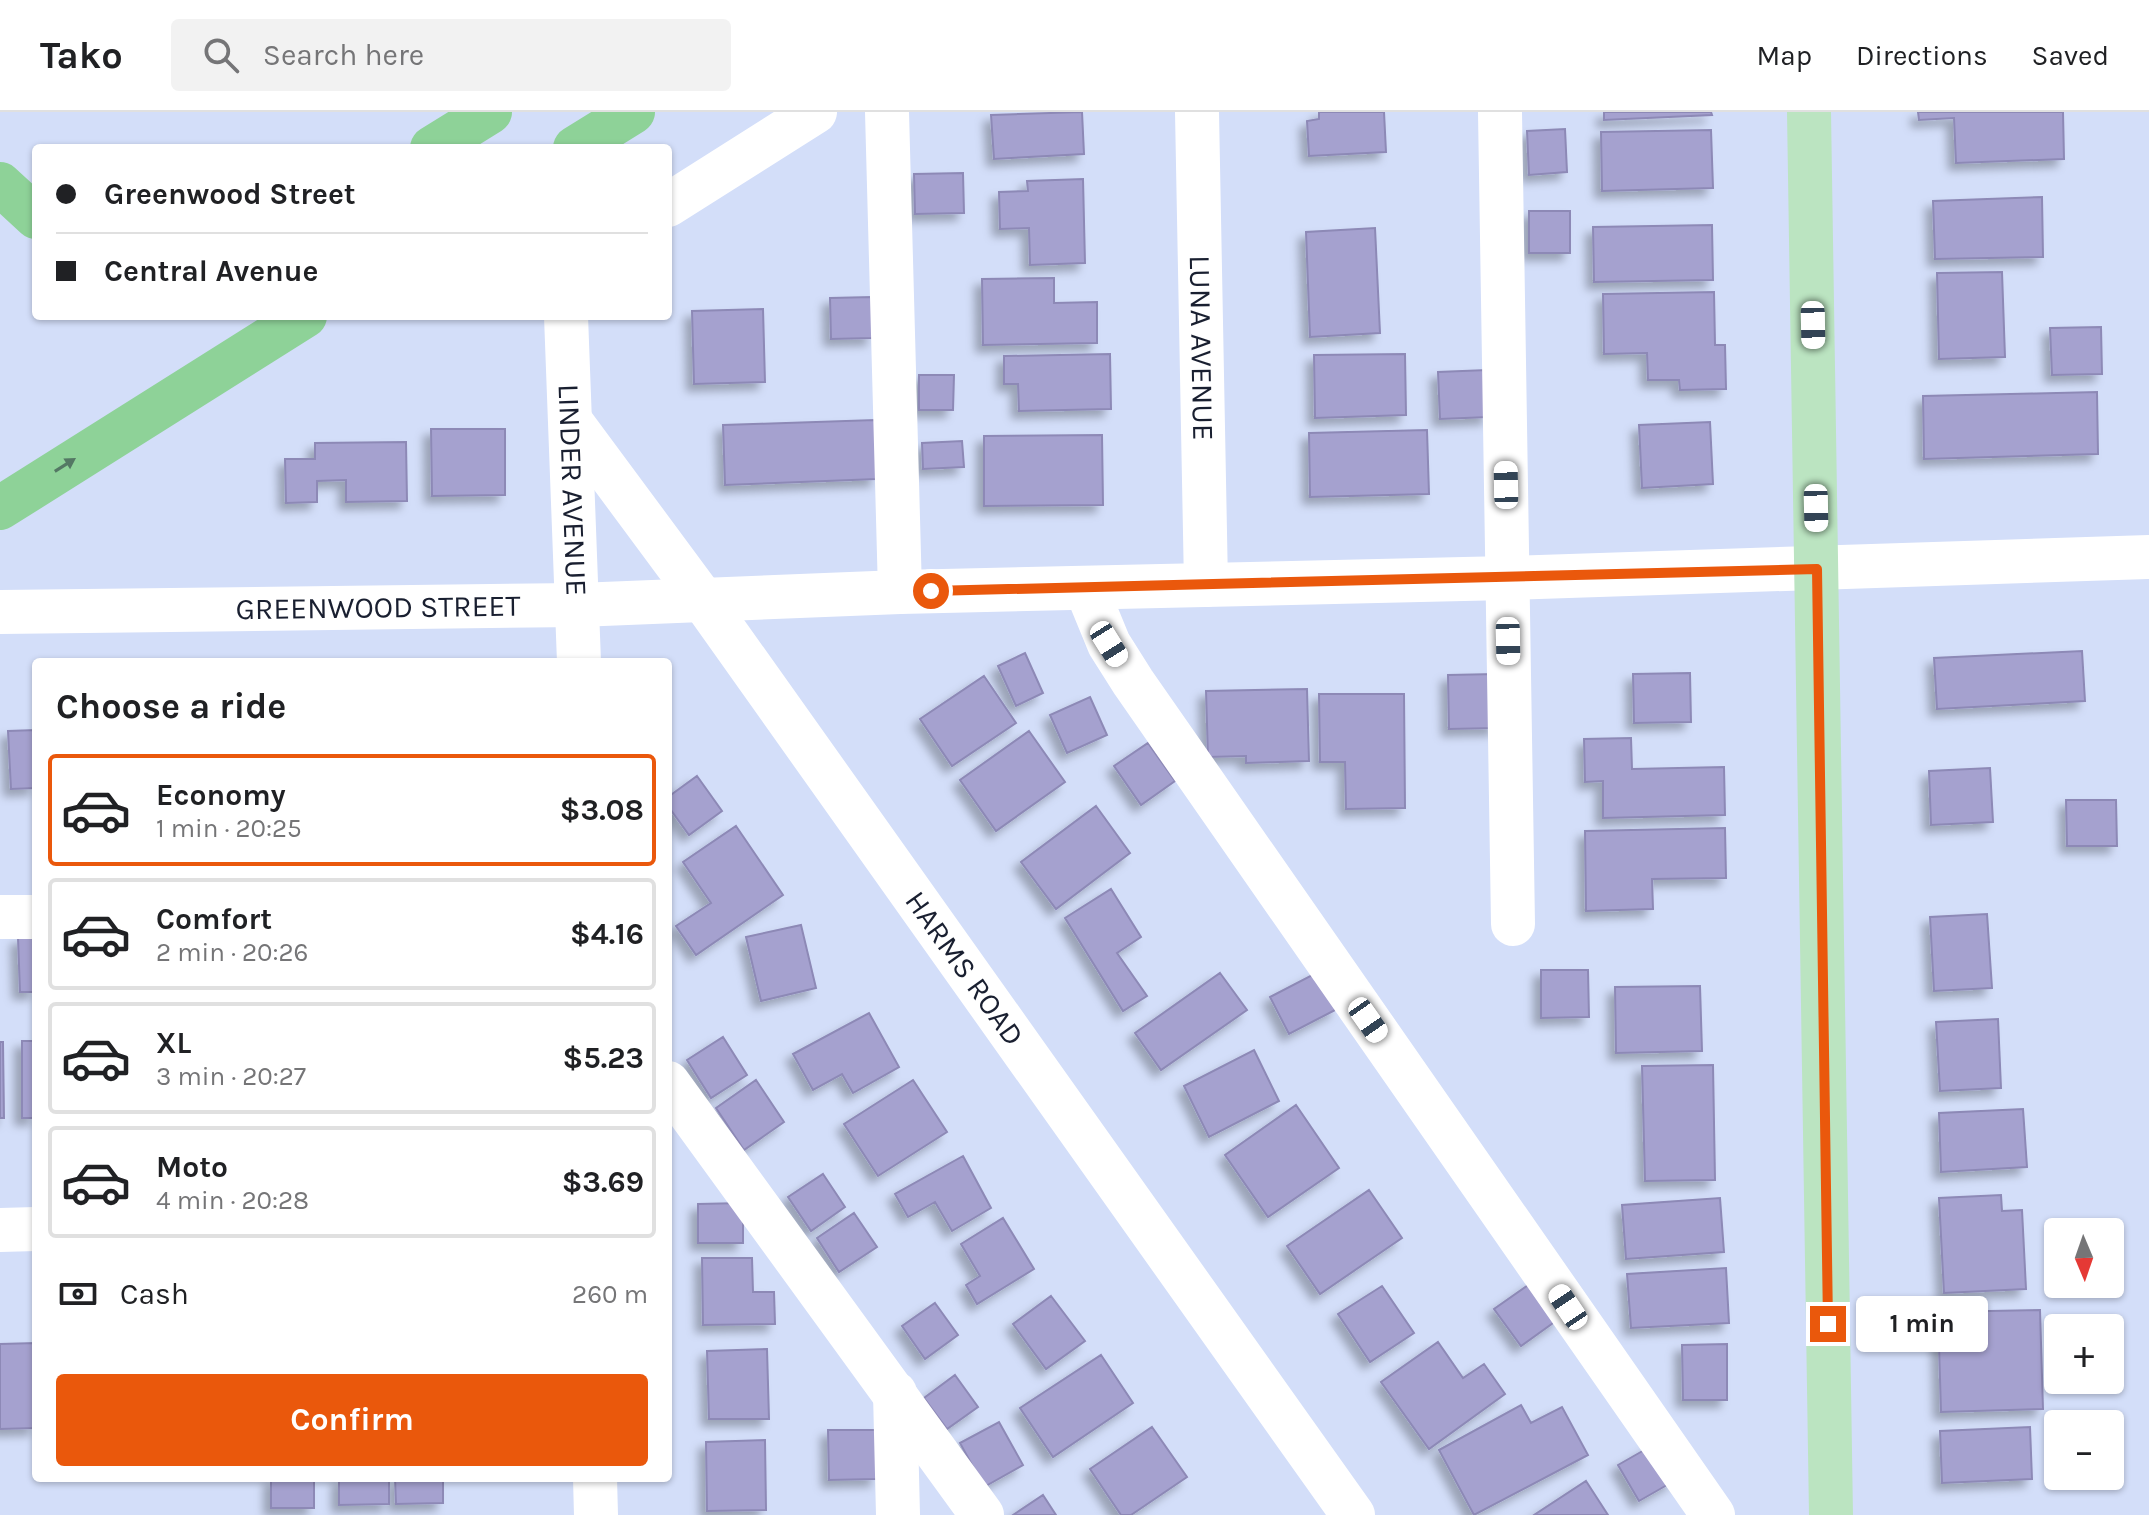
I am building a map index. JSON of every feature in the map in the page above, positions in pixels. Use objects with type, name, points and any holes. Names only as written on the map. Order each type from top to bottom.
[{"type":"highway","points":[[438,144],[490,112]]},
{"type":"highway","points":[[581,144],[633,112]]},
{"type":"highway","points":[[0,184],[32,213]]},
{"type":"highway","points":[[0,508],[299,320]]},
{"type":"main road","points":[[1809,112],[1831,1515]]},
{"type":"street","points":[[672,202],[815,112]]},
{"type":"street","points":[[887,112],[900,592]]},
{"type":"street","name":"LUNA AVENUE","points":[[1197,112],[1206,585]]},
{"type":"street","points":[[1500,112],[1513,924]]},
{"type":"street","name":"LINDER AVENUE","points":[[566,320],[579,658]]},
{"type":"street","name":"HARMS ROAD","points":[[572,423],[703,600],[1353,1515]]},
{"type":"street","name":"GREENWOOD STREET","points":[[0,612],[578,605],[900,592],[1507,578],[2149,557]]},
{"type":"street","points":[[1086,588],[1109,644],[1133,682],[1713,1515]]},
{"type":"street","points":[[0,917],[32,917]]},
{"type":"street","points":[[672,1088],[982,1515]]},
{"type":"street","points":[[0,1230],[32,1229]]},
{"type":"street","points":[[895,1393],[898,1515]]},
{"type":"street","points":[[595,1482],[596,1515]]},
{"type":"building","points":[[1082,112],[1084,154],[994,159],[991,115]]},
{"type":"building","points":[[1319,112],[1384,112],[1386,152],[1309,156],[1307,121],[1319,119]]},
{"type":"building","points":[[1604,112],[1711,112],[1712,115],[1604,120]]},
{"type":"building","points":[[1918,112],[2063,112],[2064,159],[1956,163],[1954,118],[1919,120]]},
{"type":"building","points":[[1565,129],[1567,172],[1529,175],[1527,131]]},
{"type":"building","points":[[1711,130],[1713,188],[1602,191],[1601,132]]},
{"type":"building","points":[[963,173],[964,213],[915,214],[914,174]]},
{"type":"building","points":[[1083,179],[1085,263],[1030,265],[1029,228],[1000,229],[999,192],[1028,191],[1027,181]]},
{"type":"building","points":[[2042,197],[2043,257],[1935,259],[1933,201]]},
{"type":"building","points":[[1529,211],[1570,211],[1570,253],[1529,253]]},
{"type":"building","points":[[1712,225],[1713,280],[1594,282],[1593,227]]},
{"type":"building","points":[[1375,228],[1380,333],[1310,337],[1306,232]]},
{"type":"building","points":[[2002,272],[2005,357],[1939,359],[1937,273]]},
{"type":"building","points":[[1054,278],[1054,303],[1097,302],[1097,343],[983,345],[982,279]]},
{"type":"building","points":[[1714,292],[1715,345],[1725,345],[1726,389],[1680,390],[1679,380],[1648,380],[1647,353],[1604,354],[1603,294]]},
{"type":"building","points":[[872,297],[873,338],[831,339],[830,298]]},
{"type":"building","points":[[763,309],[765,382],[694,384],[692,311]]},
{"type":"building","points":[[2101,327],[2102,374],[2052,375],[2050,328]]},
{"type":"building","points":[[1110,354],[1111,409],[1019,411],[1018,384],[1004,384],[1004,356]]},
{"type":"building","points":[[1405,354],[1406,415],[1315,418],[1314,355]]},
{"type":"building","points":[[1487,370],[1489,417],[1440,419],[1438,372]]},
{"type":"building","points":[[919,375],[954,375],[953,410],[919,410]]},
{"type":"building","points":[[2097,392],[2098,454],[1924,459],[1923,396]]},
{"type":"building","points":[[875,420],[877,479],[725,485],[723,425]]},
{"type":"building","points":[[1710,422],[1713,484],[1642,488],[1639,425]]},
{"type":"building","points":[[431,429],[505,429],[505,495],[432,496]]},
{"type":"building","points":[[1427,430],[1429,494],[1310,497],[1309,433]]},
{"type":"building","points":[[1102,435],[1103,505],[984,506],[984,436]]},
{"type":"building","points":[[962,441],[964,467],[923,469],[922,443]]},
{"type":"building","points":[[406,442],[407,501],[346,502],[346,480],[317,481],[317,502],[286,503],[285,459],[315,459],[315,443]]},
{"type":"building","points":[[2082,651],[2085,701],[1937,709],[1934,658]]},
{"type":"building","points":[[1025,653],[1043,693],[1016,706],[998,666]]},
{"type":"building","points":[[1690,673],[1691,722],[1634,723],[1633,674]]},
{"type":"building","points":[[1496,674],[1497,728],[1449,729],[1448,675]]},
{"type":"building","points":[[984,676],[1016,723],[952,766],[920,719]]},
{"type":"building","points":[[1307,689],[1309,761],[1246,763],[1246,756],[1208,757],[1206,691]]},
{"type":"building","points":[[1319,694],[1404,694],[1405,808],[1346,809],[1345,762],[1320,762]]},
{"type":"building","points":[[1090,697],[1107,735],[1067,753],[1050,715]]},
{"type":"building","points":[[32,730],[32,788],[11,789],[8,731]]},
{"type":"building","points":[[1029,731],[1065,782],[996,831],[960,780]]},
{"type":"building","points":[[1631,738],[1632,769],[1724,767],[1725,815],[1603,818],[1603,781],[1585,782],[1584,739]]},
{"type":"building","points":[[1148,743],[1175,781],[1141,805],[1114,766]]},
{"type":"building","points":[[1990,768],[1993,822],[1931,825],[1929,771]]},
{"type":"building","points":[[697,776],[722,811],[689,835],[672,812],[672,794]]},
{"type":"building","points":[[2066,800],[2116,800],[2117,846],[2067,846]]},
{"type":"building","points":[[1096,806],[1130,853],[1056,909],[1021,862]]},
{"type":"building","points":[[736,826],[783,895],[696,955],[676,926],[711,903],[683,862]]},
{"type":"building","points":[[1725,828],[1726,878],[1652,879],[1653,909],[1586,911],[1585,831]]},
{"type":"building","points":[[1111,889],[1141,937],[1117,953],[1147,996],[1123,1011],[1065,918]]},
{"type":"building","points":[[1987,914],[1992,988],[1934,991],[1930,917]]},
{"type":"building","points":[[801,925],[816,988],[761,1001],[746,937]]},
{"type":"building","points":[[32,937],[32,992],[20,992],[18,938]]},
{"type":"building","points":[[1541,970],[1588,970],[1589,1017],[1541,1018]]},
{"type":"building","points":[[1318,972],[1337,1009],[1289,1034],[1270,997]]},
{"type":"building","points":[[1220,973],[1247,1010],[1161,1070],[1135,1033]]},
{"type":"building","points":[[1700,986],[1702,1051],[1616,1053],[1615,987]]},
{"type":"building","points":[[869,1013],[899,1067],[853,1093],[842,1074],[813,1090],[793,1054]]},
{"type":"building","points":[[1998,1019],[2001,1088],[1940,1091],[1936,1022]]},
{"type":"building","points":[[723,1037],[747,1075],[711,1098],[687,1060]]},
{"type":"building","points":[[22,1041],[32,1041],[32,1118],[22,1118]]},
{"type":"building","points":[[0,1042],[3,1042],[4,1118],[0,1118]]},
{"type":"building","points":[[1254,1050],[1279,1101],[1209,1137],[1184,1086]]},
{"type":"building","points":[[1713,1065],[1715,1180],[1645,1181],[1642,1066]]},
{"type":"building","points":[[756,1080],[784,1122],[744,1150],[716,1108]]},
{"type":"building","points":[[913,1080],[947,1132],[878,1176],[844,1124]]},
{"type":"building","points":[[1296,1105],[1339,1168],[1268,1217],[1225,1155]]},
{"type":"building","points":[[2023,1109],[2027,1167],[1941,1172],[1939,1113]]},
{"type":"building","points":[[963,1156],[991,1208],[952,1231],[935,1202],[908,1217],[895,1194]]},
{"type":"building","points":[[823,1174],[845,1207],[811,1231],[788,1197]]},
{"type":"building","points":[[1369,1190],[1402,1238],[1320,1294],[1287,1246]]},
{"type":"building","points":[[2001,1195],[2002,1211],[2022,1210],[2026,1289],[1944,1293],[1939,1198]]},
{"type":"building","points":[[1720,1198],[1724,1252],[1626,1259],[1622,1205]]},
{"type":"building","points":[[743,1203],[743,1243],[698,1243],[698,1204]]},
{"type":"building","points":[[854,1213],[877,1247],[839,1272],[817,1238]]},
{"type":"building","points":[[1003,1218],[1034,1269],[977,1304],[966,1285],[980,1276],[961,1244]]},
{"type":"building","points":[[702,1258],[752,1258],[753,1292],[774,1292],[775,1324],[703,1325]]},
{"type":"building","points":[[1726,1268],[1729,1323],[1631,1328],[1627,1274]]},
{"type":"building","points":[[1534,1281],[1560,1318],[1521,1346],[1494,1309]]},
{"type":"building","points":[[1382,1286],[1414,1333],[1370,1362],[1338,1314]]},
{"type":"building","points":[[1051,1296],[1085,1341],[1046,1369],[1013,1324]]},
{"type":"building","points":[[935,1303],[958,1335],[925,1359],[902,1326]]},
{"type":"building","points":[[2040,1310],[2043,1409],[1941,1412],[1938,1312]]},
{"type":"building","points":[[1438,1342],[1463,1378],[1484,1364],[1505,1394],[1429,1449],[1381,1382]]},
{"type":"building","points":[[32,1343],[32,1428],[0,1429],[0,1344]]},
{"type":"building","points":[[1727,1344],[1727,1400],[1683,1400],[1682,1345]]},
{"type":"building","points":[[767,1349],[769,1419],[709,1419],[707,1351]]},
{"type":"building","points":[[1101,1355],[1133,1403],[1053,1457],[1020,1408]]},
{"type":"building","points":[[955,1375],[978,1407],[947,1429],[924,1398]]},
{"type":"building","points":[[1521,1405],[1531,1423],[1562,1407],[1588,1455],[1474,1515],[1439,1450]]},
{"type":"building","points":[[999,1422],[1023,1465],[984,1487],[960,1443]]},
{"type":"building","points":[[1152,1427],[1187,1477],[1131,1515],[1121,1515],[1090,1469]]},
{"type":"building","points":[[2030,1427],[2032,1479],[1942,1483],[1940,1431]]},
{"type":"building","points":[[828,1430],[876,1430],[877,1479],[829,1480]]},
{"type":"building","points":[[765,1440],[766,1510],[707,1511],[706,1442]]},
{"type":"building","points":[[1653,1445],[1674,1481],[1639,1501],[1618,1465]]},
{"type":"building","points":[[1586,1481],[1608,1515],[1534,1515]]},
{"type":"building","points":[[271,1482],[314,1482],[314,1508],[271,1508]]},
{"type":"building","points":[[339,1482],[389,1482],[389,1504],[339,1505]]},
{"type":"building","points":[[395,1482],[443,1482],[443,1503],[396,1504]]},
{"type":"building","points":[[1043,1495],[1056,1515],[1013,1515]]},
{"type":"route","points":[[931,591],[1817,569],[1828,1324]]}]
